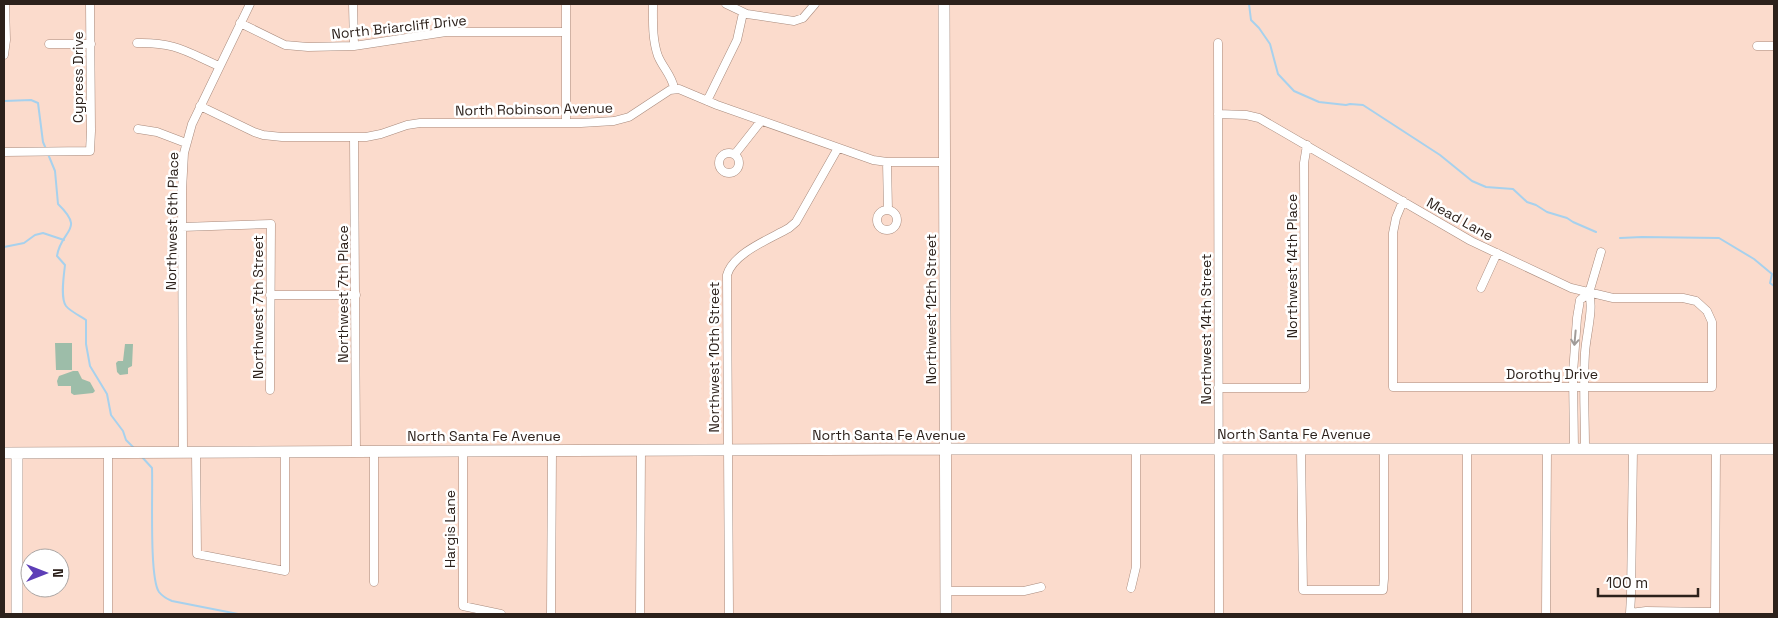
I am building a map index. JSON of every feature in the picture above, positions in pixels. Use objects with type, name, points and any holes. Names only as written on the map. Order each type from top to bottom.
[{"type":"main road","name":"Northwest 12th Street","points":[[944,4],[946,614]]},
{"type":"main road","name":"North Santa Fe Avenue","points":[[4,453],[1774,449]]},
{"type":"main road","points":[[17,614],[18,453]]},
{"type":"street","points":[[4,55],[5,4]]},
{"type":"street","name":"Cypress Drive","points":[[4,152],[90,151],[92,116],[90,4]]},
{"type":"street","name":"Northwest 6th Place","points":[[183,452],[182,172],[186,143],[200,106],[250,4]]},
{"type":"street","points":[[353,4],[354,46]]},
{"type":"street","points":[[566,4],[566,123]]},
{"type":"street","points":[[653,4],[654,42],[659,59],[673,82],[674,88],[873,160],[887,162],[946,162]]},
{"type":"street","points":[[726,4],[743,13],[794,21],[803,18],[815,4]]},
{"type":"street","points":[[707,101],[737,40],[743,13]]},
{"type":"street","name":"North Briarcliff Drive","points":[[240,23],[290,46],[354,46],[446,32],[566,32]]},
{"type":"street","points":[[137,43],[157,43],[180,48],[219,66]]},
{"type":"street","name":"Northwest 14th Street","points":[[1218,43],[1219,614]]},
{"type":"street","points":[[49,44],[91,44]]},
{"type":"street","points":[[1757,46],[1774,46]]},
{"type":"street","name":"North Robinson Avenue","points":[[200,106],[254,132],[270,136],[354,137],[381,134],[407,125],[420,123],[566,123],[620,120],[674,88]]},
{"type":"street","name":"Mead Lane","points":[[1218,114],[1254,116],[1471,241],[1572,288],[1613,298],[1683,298],[1696,301],[1704,306],[1711,317],[1713,328],[1712,387]]},
{"type":"street","points":[[735,154],[761,121]]},
{"type":"street","points":[[138,129],[157,132],[186,143]]},
{"type":"street","name":"Northwest 7th Place","points":[[354,137],[356,452]]},
{"type":"street","name":"Northwest 14th Place","points":[[1218,388],[1305,388],[1304,163],[1307,145]]},
{"type":"street","name":"Northwest 10th Street","points":[[729,614],[726,279],[728,270],[738,257],[789,228],[796,222],[838,148]]},
{"type":"street","points":[[887,162],[888,210]]},
{"type":"street","name":"Dorothy Drive","points":[[1403,201],[1392,233],[1393,387],[1712,387]]},
{"type":"street","name":"Northwest 7th Street","points":[[182,227],[271,224],[270,390]]},
{"type":"street","points":[[1579,449],[1574,386],[1577,318],[1580,300],[1588,293],[1601,252]]},
{"type":"street","points":[[1481,288],[1497,253]]},
{"type":"street","points":[[1579,449],[1585,386],[1586,338],[1592,302],[1588,293]]},
{"type":"street","points":[[270,294],[356,294]]},
{"type":"street","points":[[1131,588],[1136,567],[1136,449]]},
{"type":"street","points":[[1546,614],[1547,449]]},
{"type":"street","points":[[1633,449],[1630,613],[1646,611],[1715,612],[1716,449]]},
{"type":"street","points":[[1302,450],[1303,590],[1383,590],[1384,450]]},
{"type":"street","points":[[1466,450],[1467,614]]},
{"type":"street","name":"Hargis Lane","points":[[463,451],[462,606],[501,614]]},
{"type":"street","points":[[551,614],[552,451]]},
{"type":"street","points":[[640,614],[641,451]]},
{"type":"street","points":[[108,452],[108,614]]},
{"type":"street","points":[[196,452],[197,554],[285,571],[285,452]]},
{"type":"street","points":[[374,452],[374,582]]},
{"type":"street","points":[[946,591],[1024,591],[1041,587]]},
{"type":"green space","points":[[55,343],[72,343],[72,370],[56,370]]},
{"type":"green space","points":[[125,344],[133,344],[132,366],[128,368],[128,374],[120,375],[117,372],[116,363],[123,361]]},
{"type":"green space","points":[[78,371],[82,379],[90,382],[95,391],[93,393],[74,395],[71,393],[71,386],[58,386],[59,376]]},
{"type":"waterway","points":[[1249,4],[1251,20],[1270,44],[1278,74],[1294,91],[1319,102],[1363,105],[1440,155],[1472,181],[1486,187],[1513,189],[1527,202],[1596,232]]},
{"type":"waterway","points":[[4,101],[31,100],[38,103],[43,142],[46,149]]},
{"type":"waterway","points":[[48,154],[55,171],[58,204],[66,213],[71,225],[70,230],[59,247],[57,256],[65,265],[64,302],[70,310],[86,320],[86,344],[90,366],[107,394],[111,415],[123,431],[126,440],[134,448]]},
{"type":"waterway","points":[[4,247],[24,243],[35,235],[43,233],[64,240]]},
{"type":"waterway","points":[[1620,238],[1719,238],[1754,259],[1772,274],[1770,283],[1774,286]]},
{"type":"waterway","points":[[142,457],[152,468],[153,553],[156,584],[159,592],[165,598],[172,601],[238,614]]}]
